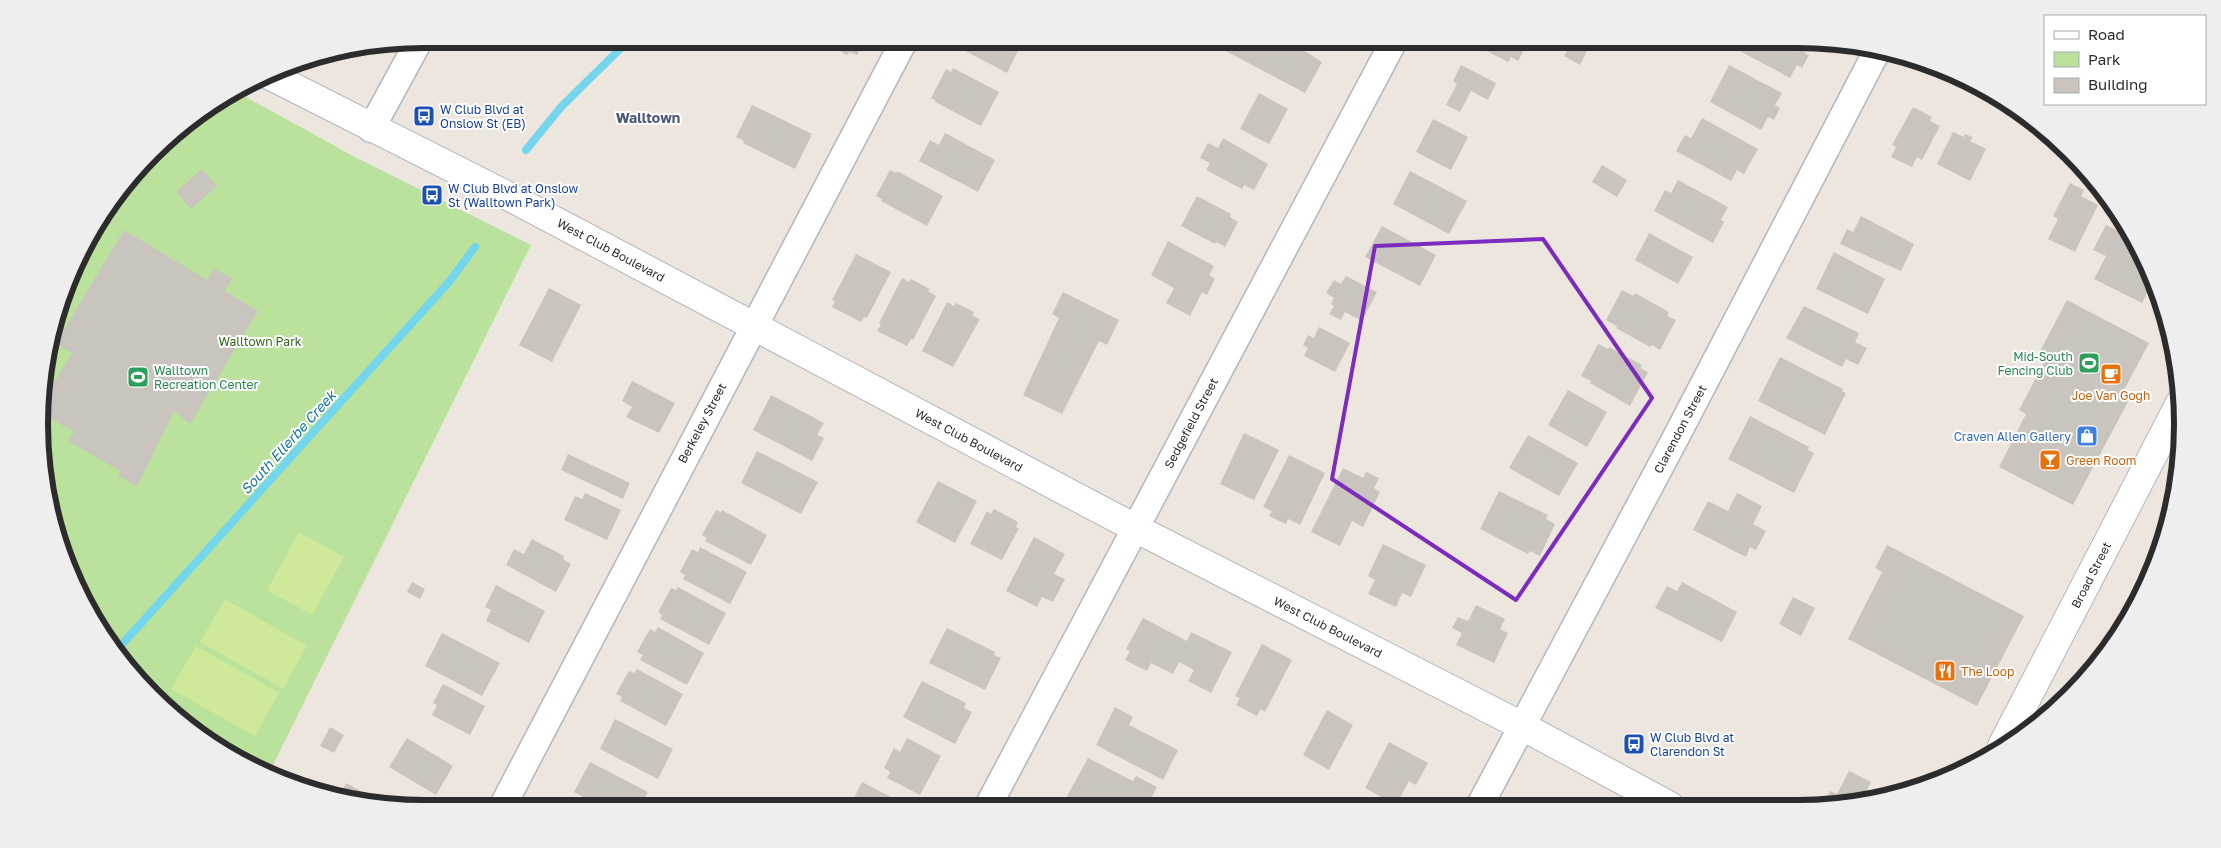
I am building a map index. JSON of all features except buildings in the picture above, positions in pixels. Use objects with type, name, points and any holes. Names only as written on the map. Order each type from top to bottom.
[{"type":"street","points":[[371,129],[415,48]]},
{"type":"street","name":"Berkeley Street","points":[[506,800],[753,325],[900,48]]},
{"type":"street","name":"Sedgefield Street","points":[[992,800],[1390,48]]},
{"type":"street","name":"Clarendon Street","points":[[1484,800],[1874,56]]},
{"type":"street","name":"West Club Boulevard","points":[[275,78],[371,129],[510,198],[1135,528],[1522,726],[1659,800]]},
{"type":"street","name":"Broad Street","points":[[2007,736],[2174,415]]},
{"type":"highlighted area","points":[[1543,239],[1652,398],[1516,600],[1332,479],[1375,246]]},
{"type":"green space","name":"Walltown Park","points":[[242,95],[355,157],[531,245],[271,768],[257,762],[195,723],[141,672],[125,653],[98,612],[86,591],[67,545],[60,521],[51,473],[48,449],[48,399],[60,327],[67,303],[86,257],[125,195],[158,158],[195,125]]},
{"type":"green space","points":[[299,532],[344,557],[312,615],[267,590]]},
{"type":"green space","points":[[225,599],[307,646],[283,689],[200,642]]},
{"type":"green space","points":[[196,646],[279,693],[255,736],[171,689]]},
{"type":"waterway","name":"South Ellerbe Creek","points":[[526,150],[561,107],[621,48]]},
{"type":"waterway","name":"South Ellerbe Creek","points":[[120,646],[449,282],[475,247]]},
{"type":"place","name":"W Club Blvd at Onslow St (EB)","points":[[424,116]]},
{"type":"place","name":"W Club Blvd at Onslow St (Walltown Park)","points":[[432,195]]},
{"type":"place","name":"Mid-South Fencing Club","points":[[2089,363]]},
{"type":"place","name":"Joe Van Gogh","points":[[2111,374]]},
{"type":"place","name":"Walltown Recreation Center","points":[[138,377]]},
{"type":"place","name":"Craven Allen Gallery","points":[[2087,436]]},
{"type":"place","name":"Green Room","points":[[2050,460]]},
{"type":"place","name":"The Loop","points":[[1945,671]]},
{"type":"place","name":"W Club Blvd at Clarendon St","points":[[1634,744]]},
{"type":"district","name":"Walltown","points":[[648,117]]}]
